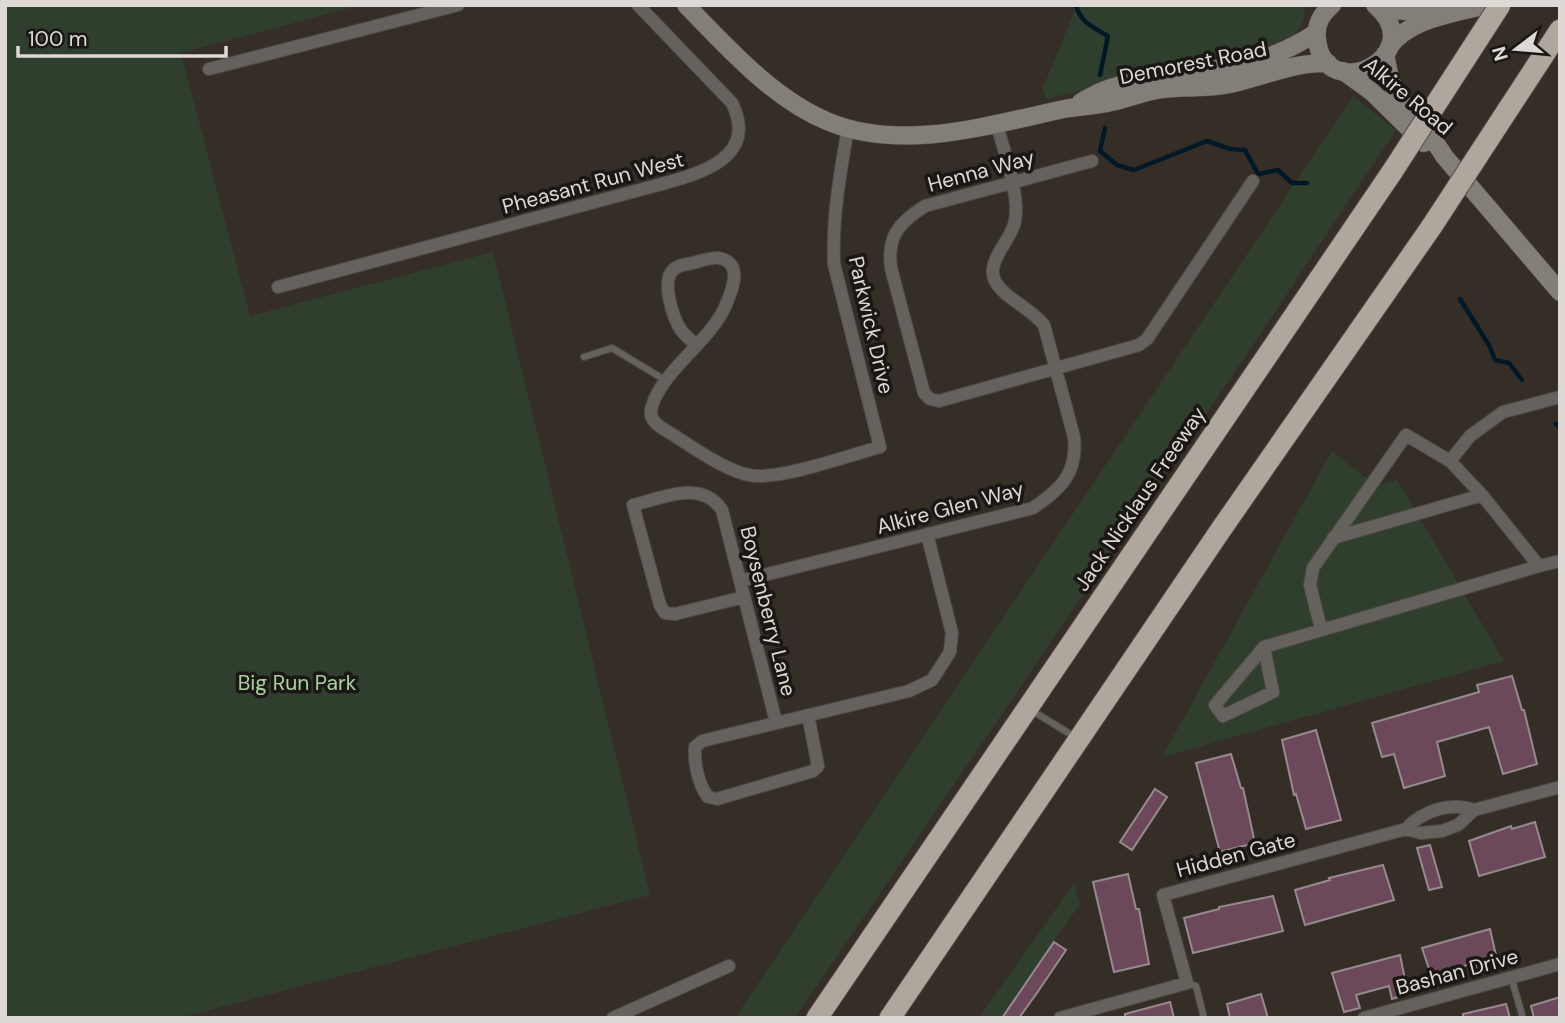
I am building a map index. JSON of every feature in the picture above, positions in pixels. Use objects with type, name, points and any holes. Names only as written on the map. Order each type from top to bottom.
[{"type":"highway","name":"Jack Nicklaus Freeway","points":[[817,1018],[1392,172],[1500,5]]},
{"type":"highway","points":[[890,1018],[1222,528],[1432,226],[1557,34]]},
{"type":"street","points":[[209,69],[458,5]]},
{"type":"street","name":"Pheasant Run West","points":[[278,287],[646,189],[700,173],[719,164],[733,147],[736,137],[738,118],[732,103],[638,5]]},
{"type":"street","name":"Demorest Road","points":[[686,5],[741,60],[781,93],[828,122],[873,133],[922,134],[998,125],[1157,90],[1225,85],[1301,64],[1366,71],[1376,65],[1387,51]]},
{"type":"street","points":[[1332,5],[1318,19],[1319,48],[1335,67]]},
{"type":"street","points":[[1377,7],[1405,11],[1436,5]]},
{"type":"street","points":[[1387,51],[1401,34],[1415,26],[1486,5]]},
{"type":"street","name":"Alkire Road","points":[[1377,7],[1389,25],[1391,36],[1387,51],[1392,84],[1396,92],[1434,138],[1444,156],[1560,292]]},
{"type":"street","name":"Demorest Road","points":[[1066,109],[1108,88],[1222,70],[1266,59],[1284,52],[1318,19]]},
{"type":"street","name":"Alkire Road","points":[[1335,67],[1372,93],[1428,146],[1444,156]]},
{"type":"street","name":"Alkire Glen Way","points":[[740,580],[1033,508],[1064,483],[1072,469],[1076,453],[1074,438],[1044,324],[1037,315],[1006,293],[995,281],[994,264],[1015,222],[1016,208],[998,125]]},
{"type":"street","name":"Parkwick Drive","points":[[667,381],[651,410],[651,416],[659,427],[718,463],[754,476],[792,470],[880,447],[834,264],[835,201],[848,128]]},
{"type":"street","name":"Henna Way","points":[[1057,369],[939,401],[930,399],[924,393],[891,268],[889,250],[903,223],[925,206],[1092,161]]},
{"type":"street","points":[[1057,369],[1139,345],[1147,339],[1253,181]]},
{"type":"street","points":[[667,381],[723,312],[735,283],[735,272],[729,263],[719,258],[681,266],[673,271],[668,279],[671,301],[681,331],[696,345]]},
{"type":"street","points":[[1450,461],[1469,436],[1503,412],[1560,397]]},
{"type":"street","points":[[1321,629],[1310,585],[1313,568],[1406,435],[1450,461],[1482,495],[1539,566]]},
{"type":"street","name":"Boysenberry Lane","points":[[744,597],[675,614],[665,613],[660,605],[633,505],[688,491],[716,501],[722,510],[776,722]]},
{"type":"street","points":[[1333,538],[1482,495]]},
{"type":"street","points":[[808,715],[818,755],[818,766],[813,771],[717,799],[708,797],[703,790],[694,758],[695,747],[702,741],[776,722],[909,691],[932,680],[950,652],[953,633],[927,534]]},
{"type":"street","points":[[1264,648],[1273,692],[1223,716],[1215,705],[1264,648],[1321,629],[1560,561]]},
{"type":"street","name":"Hidden Gate","points":[[1406,829],[1421,833],[1442,831],[1458,825],[1474,810],[1560,787]]},
{"type":"street","name":"Hidden Gate","points":[[1187,983],[1163,895],[1406,829],[1417,819],[1437,810],[1458,806],[1474,810]]},
{"type":"street","name":"Bashan Drive","points":[[1364,1018],[1560,964]]},
{"type":"street","points":[[613,1018],[729,966]]},
{"type":"street","points":[[1060,1018],[1187,983]]},
{"type":"lane","points":[[584,357],[611,348],[667,381]]},
{"type":"lane","points":[[1028,708],[1080,740]]},
{"type":"lane","points":[[1511,977],[1522,1018]]},
{"type":"lane","points":[[1187,983],[1196,986],[1204,1018]]},
{"type":"green space","name":"Big Run Park","points":[[5,5],[361,5],[181,53],[250,316],[493,252],[650,895],[179,1018],[5,1018]]},
{"type":"green space","points":[[1073,5],[1304,5],[1302,23],[1291,38],[1272,49],[1224,63],[1162,72],[1046,99],[1043,88],[1074,12]]},
{"type":"green space","points":[[1353,96],[1396,130],[1243,360],[795,1018],[735,1018]]},
{"type":"green space","points":[[1332,451],[1377,486],[1397,480],[1504,661],[1162,757]]},
{"type":"green space","points":[[1074,883],[1080,904],[1000,1018],[979,1018]]},
{"type":"building","points":[[1512,676],[1524,710],[1537,764],[1503,774],[1489,727],[1437,742],[1445,776],[1404,788],[1394,754],[1382,757],[1372,723],[1479,692],[1477,685]]},
{"type":"building","points":[[1316,730],[1341,820],[1306,829],[1296,794],[1294,795],[1282,740]]},
{"type":"building","points":[[1231,754],[1243,788],[1255,843],[1220,852],[1196,763]]},
{"type":"building","points":[[1155,789],[1167,797],[1132,850],[1120,842]]},
{"type":"building","points":[[1535,822],[1545,857],[1479,876],[1469,841],[1511,826],[1512,829]]},
{"type":"building","points":[[1430,845],[1442,887],[1429,890],[1417,848]]},
{"type":"building","points":[[1383,865],[1394,900],[1305,925],[1295,890],[1330,880],[1329,878]]},
{"type":"building","points":[[1128,874],[1136,909],[1139,909],[1149,964],[1114,972],[1093,882]]},
{"type":"building","points":[[1273,896],[1283,931],[1193,953],[1184,918],[1219,907]]},
{"type":"building","points":[[1490,929],[1499,969],[1478,975],[1475,963],[1452,969],[1455,981],[1435,987],[1422,948]]},
{"type":"building","points":[[1054,942],[1066,950],[1039,990],[1019,1018],[1002,1018]]},
{"type":"building","points":[[1400,955],[1408,994],[1392,999],[1389,986],[1356,995],[1360,1008],[1344,1012],[1332,973]]},
{"type":"building","points":[[1261,994],[1268,1018],[1230,1018],[1227,1004]]},
{"type":"building","points":[[1560,997],[1560,1018],[1534,1018],[1531,1006]]},
{"type":"building","points":[[1170,1002],[1174,1018],[1125,1018],[1125,1014]]},
{"type":"building","points":[[1506,1004],[1510,1018],[1463,1018],[1463,1014]]},
{"type":"waterway","points":[[1076,5],[1084,20],[1108,36],[1100,75]]},
{"type":"waterway","points":[[1105,128],[1100,151],[1117,165],[1134,170],[1207,141],[1230,149],[1245,150],[1258,174],[1278,170],[1292,183],[1307,183]]},
{"type":"waterway","points":[[1460,299],[1489,345],[1495,360],[1509,363],[1522,380]]},
{"type":"waterway","points":[[1556,424],[1560,428]]}]
